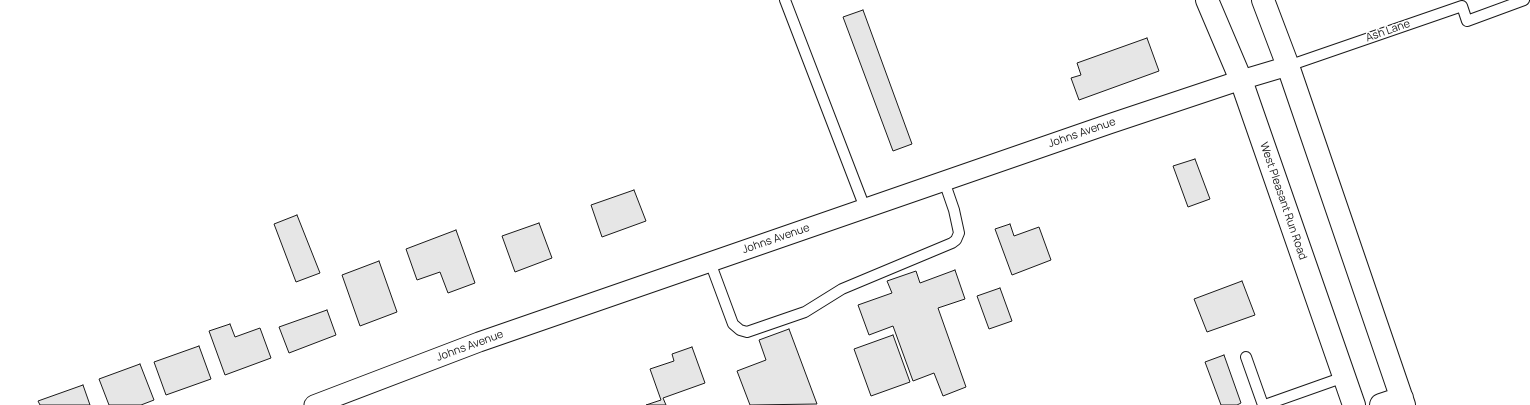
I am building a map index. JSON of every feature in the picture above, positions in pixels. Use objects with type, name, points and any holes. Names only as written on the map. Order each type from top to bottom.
[{"type":"main road","name":"West Pleasant Run Road","points":[[1207,0],[1241,80],[1354,405]]},
{"type":"main road","points":[[1263,0],[1288,66],[1403,402],[1381,405]]},
{"type":"street","name":"Ash Lane","points":[[1241,80],[1288,66]]},
{"type":"street","name":"Johns Avenue","points":[[314,405],[480,342],[865,208],[1241,80]]},
{"type":"lane","points":[[785,0],[865,208]]},
{"type":"lane","name":"Ash Lane","points":[[1288,66],[1462,6],[1467,21],[1524,0]]},
{"type":"lane","points":[[710,262],[733,324],[740,330],[747,332],[805,312],[842,289],[956,240],[959,233],[954,210],[944,181]]},
{"type":"lane","points":[[1246,357],[1264,405],[1344,377]]},
{"type":"building","points":[[863,10],[912,144],[893,151],[843,17]]},
{"type":"building","points":[[1147,38],[1159,71],[1079,100],[1071,78],[1081,75],[1077,63]]},
{"type":"building","points":[[1195,159],[1210,199],[1188,207],[1173,166]]},
{"type":"building","points":[[634,190],[646,221],[602,237],[591,205]]},
{"type":"building","points":[[297,215],[320,273],[296,282],[274,224]]},
{"type":"building","points":[[539,223],[552,258],[515,272],[502,236]]},
{"type":"building","points":[[1010,224],[1014,236],[1039,227],[1051,260],[1012,275],[995,229]]},
{"type":"building","points":[[456,230],[475,283],[448,293],[440,272],[417,280],[406,249]]},
{"type":"building","points":[[379,261],[397,312],[360,326],[342,275]]},
{"type":"building","points":[[955,270],[965,299],[938,308],[966,387],[943,396],[934,373],[913,381],[893,326],[869,335],[858,305],[892,293],[887,281],[916,271],[920,283]]},
{"type":"building","points":[[1242,281],[1255,315],[1207,332],[1194,299]]},
{"type":"building","points":[[1000,288],[1012,321],[989,329],[977,296]]},
{"type":"building","points":[[327,310],[336,335],[289,353],[279,327]]},
{"type":"building","points":[[230,324],[235,337],[260,328],[271,358],[225,375],[209,331]]},
{"type":"building","points":[[789,329],[817,404],[750,405],[737,371],[766,360],[759,340]]},
{"type":"building","points":[[893,335],[910,382],[871,396],[854,349]]},
{"type":"building","points":[[199,346],[211,379],[166,395],[154,362]]},
{"type":"building","points":[[692,347],[705,383],[663,398],[666,405],[646,405],[661,400],[650,369],[674,361],[672,354]]},
{"type":"building","points":[[1224,355],[1241,403],[1237,405],[1221,405],[1205,362]]},
{"type":"building","points":[[140,364],[154,400],[141,405],[109,405],[99,379]]},
{"type":"building","points":[[83,385],[90,405],[40,405],[38,401]]}]
